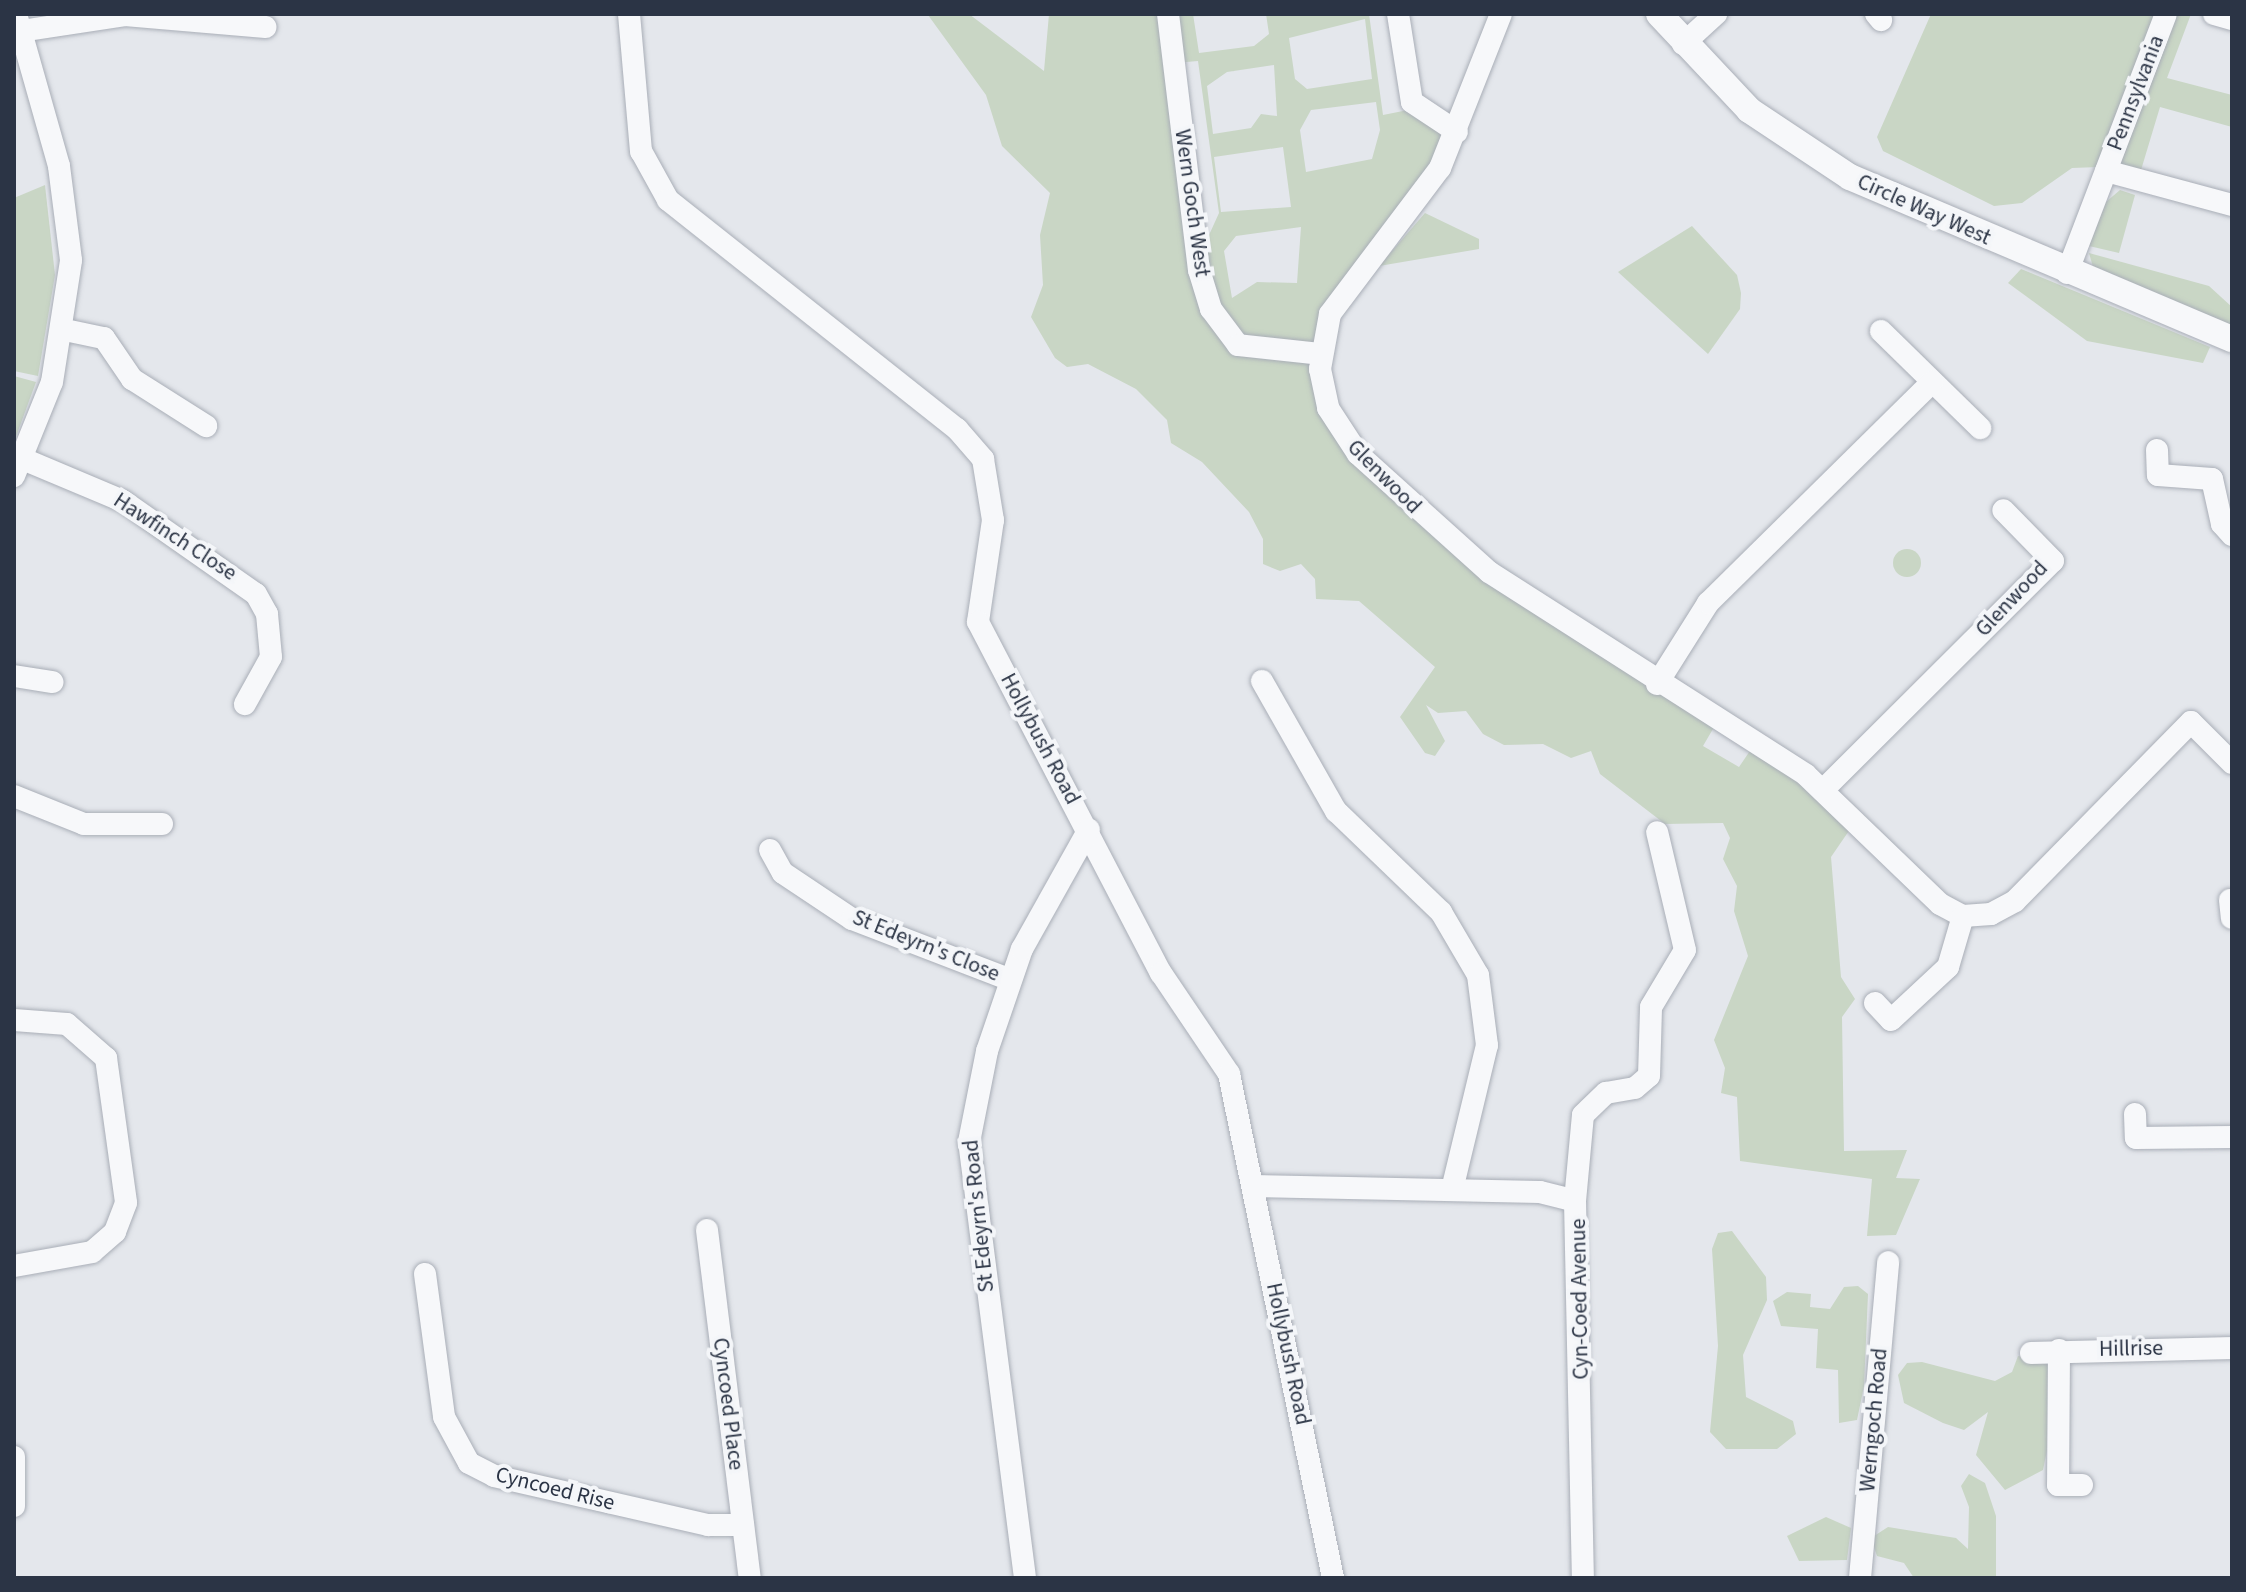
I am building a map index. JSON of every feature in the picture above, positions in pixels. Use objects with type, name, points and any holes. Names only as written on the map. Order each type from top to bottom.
[{"type":"street","name":"Hollybush Road","points":[[629,14],[641,151],[668,200],[957,429],[983,459],[993,520],[978,622],[1089,829],[1161,973],[1224,1060],[1253,1186],[1333,1578]]},
{"type":"street","name":"Wern Goch West","points":[[1168,14],[1199,270],[1211,309],[1238,345],[1321,354]]},
{"type":"street","points":[[1398,14],[1412,102],[1457,132]]},
{"type":"street","name":"Glenwood","points":[[1501,14],[1457,132],[1427,190],[1338,297],[1321,354],[1328,408],[1358,454],[1489,572],[1657,684],[1824,789],[1940,904],[1963,916]]},
{"type":"street","name":"Circle Way West","points":[[1659,14],[1683,44],[1749,110],[1850,177],[2067,273],[2232,339]]},
{"type":"street","points":[[1683,44],[1716,14]]},
{"type":"street","name":"Pennsylvania","points":[[2067,273],[2166,14]]},
{"type":"street","points":[[2214,14],[2232,19]]},
{"type":"street","points":[[19,468],[65,330],[70,233],[19,22],[125,15],[265,27]]},
{"type":"street","name":"Pennsylvania","points":[[2106,171],[2232,205]]},
{"type":"street","points":[[65,330],[104,338],[132,379],[206,426]]},
{"type":"street","points":[[1881,331],[1980,428]]},
{"type":"street","points":[[1657,684],[1708,603],[1932,382]]},
{"type":"street","points":[[2157,450],[2158,475],[2212,479],[2222,524],[2232,535]]},
{"type":"street","name":"Hawfinch Close","points":[[19,468],[123,501],[256,594],[267,614],[271,657],[245,704]]},
{"type":"street","name":"Glenwood","points":[[1824,789],[2053,561],[2003,510]]},
{"type":"street","points":[[14,676],[53,682]]},
{"type":"street","points":[[1262,681],[1336,811],[1441,912],[1478,975],[1487,1045],[1452,1190]]},
{"type":"street","points":[[1875,1003],[1891,1020],[1948,967],[1963,916],[1991,914],[2015,901],[2191,722],[2232,763]]},
{"type":"street","points":[[14,796],[84,824],[162,824]]},
{"type":"street","name":"St Edeyrn's Road","points":[[1025,1578],[969,1163],[977,1094],[1011,980],[1046,897],[1089,829]]},
{"type":"street","points":[[1575,1201],[1583,1115],[1606,1093],[1635,1088],[1649,1076],[1651,1007],[1685,950],[1657,832]]},
{"type":"street","name":"St Edeyrn's Close","points":[[770,850],[783,873],[852,919],[1011,980]]},
{"type":"street","points":[[14,1020],[67,1024],[106,1058],[126,1203],[115,1232],[92,1252],[14,1266]]},
{"type":"street","points":[[2135,1114],[2136,1138],[2232,1137]]},
{"type":"street","name":"Cyn-Coed Avenue","points":[[1253,1186],[1540,1192],[1575,1201],[1583,1578]]},
{"type":"street","name":"Cyncoed Place","points":[[707,1230],[750,1578]]},
{"type":"street","name":"Werngoch Road","points":[[1860,1578],[1888,1262]]},
{"type":"street","name":"Cyncoed Rise","points":[[425,1274],[444,1417],[469,1463],[494,1476],[708,1525],[743,1525]]},
{"type":"street","name":"Hillrise","points":[[2031,1353],[2232,1348]]},
{"type":"street","points":[[2059,1350],[2058,1485],[2082,1485]]},
{"type":"street","points":[[14,1457],[14,1506]]},
{"type":"green space","points":[[969,14],[1044,71],[1049,14],[1193,14],[1199,53],[1254,46],[1269,34],[1266,14],[1369,14],[1383,115],[1418,108],[1457,132],[1330,314],[1328,408],[1420,513],[1717,722],[1703,746],[1739,767],[1754,745],[1855,822],[1831,857],[1841,977],[1855,999],[1842,1017],[1844,1151],[1907,1150],[1896,1178],[1920,1179],[1896,1235],[1867,1236],[1872,1179],[1740,1161],[1737,1097],[1721,1093],[1725,1068],[1714,1040],[1748,956],[1734,911],[1737,886],[1723,859],[1730,838],[1723,823],[1665,824],[1600,774],[1591,751],[1571,758],[1543,744],[1504,745],[1483,734],[1466,711],[1438,713],[1426,705],[1445,741],[1435,756],[1425,753],[1400,717],[1435,667],[1359,601],[1316,599],[1315,579],[1301,564],[1280,571],[1263,564],[1263,539],[1249,512],[1202,462],[1171,443],[1167,420],[1136,389],[1088,364],[1067,367],[1055,358],[1031,317],[1043,285],[1040,235],[1050,193],[1002,146],[986,95],[928,15]],"holes":[[[1365,19],[1372,79],[1307,89],[1295,79],[1289,38]],[[1198,61],[1219,213],[1209,235],[1196,237],[1174,63]],[[1274,65],[1277,116],[1261,114],[1251,128],[1213,134],[1207,86],[1227,72]],[[1376,102],[1380,130],[1372,159],[1306,172],[1300,130],[1311,110]],[[1283,147],[1291,207],[1221,212],[1214,157]],[[1301,227],[1297,283],[1257,282],[1232,298],[1224,251],[1236,236]]]},
{"type":"green space","points":[[1931,14],[2157,14],[2099,167],[2072,168],[2022,203],[1994,206],[1883,151],[1877,137]]},
{"type":"green space","points":[[2166,14],[2191,14],[2167,78],[2232,95],[2232,127],[2160,107],[2138,180],[2106,171]]},
{"type":"green space","points":[[45,185],[55,275],[38,376],[14,371],[14,198]]},
{"type":"green space","points":[[2120,190],[2135,195],[2119,253],[2089,246],[2106,202]]},
{"type":"green space","points":[[1425,213],[1479,239],[1479,249],[1379,266]]},
{"type":"green space","points":[[1692,226],[1737,275],[1741,293],[1740,309],[1708,354],[1618,272]]},
{"type":"green space","points":[[2089,253],[2209,286],[2232,307],[2232,330],[2095,274]]},
{"type":"green space","points":[[2021,269],[2210,347],[2203,363],[2087,341],[2008,283]]},
{"type":"green space","points":[[14,376],[36,382],[14,442]]},
{"type":"green space","points":[[1907,549],[1917,553],[1921,563],[1917,573],[1907,577],[1897,573],[1893,563],[1897,553]]},
{"type":"green space","points":[[1732,1231],[1766,1277],[1767,1300],[1743,1355],[1746,1397],[1793,1421],[1796,1434],[1777,1449],[1726,1449],[1710,1432],[1718,1346],[1712,1249],[1718,1233]]},
{"type":"green space","points":[[1858,1286],[1868,1294],[1864,1386],[1857,1420],[1839,1423],[1838,1370],[1816,1368],[1818,1329],[1781,1326],[1773,1301],[1787,1292],[1811,1294],[1810,1307],[1830,1309],[1844,1287]]},
{"type":"green space","points":[[2018,1356],[2050,1363],[2047,1450],[2043,1470],[2005,1490],[1976,1455],[1988,1412],[1964,1430],[1943,1423],[1904,1403],[1898,1375],[1907,1363],[1922,1362],[1995,1381],[2012,1372]]},
{"type":"green space","points":[[1969,1474],[1985,1483],[1996,1516],[1996,1578],[1914,1578],[1904,1563],[1877,1556],[1871,1538],[1888,1527],[1956,1538],[1968,1549],[1969,1507],[1961,1486]]},
{"type":"green space","points":[[1826,1517],[1851,1528],[1847,1560],[1799,1561],[1787,1536]]}]
